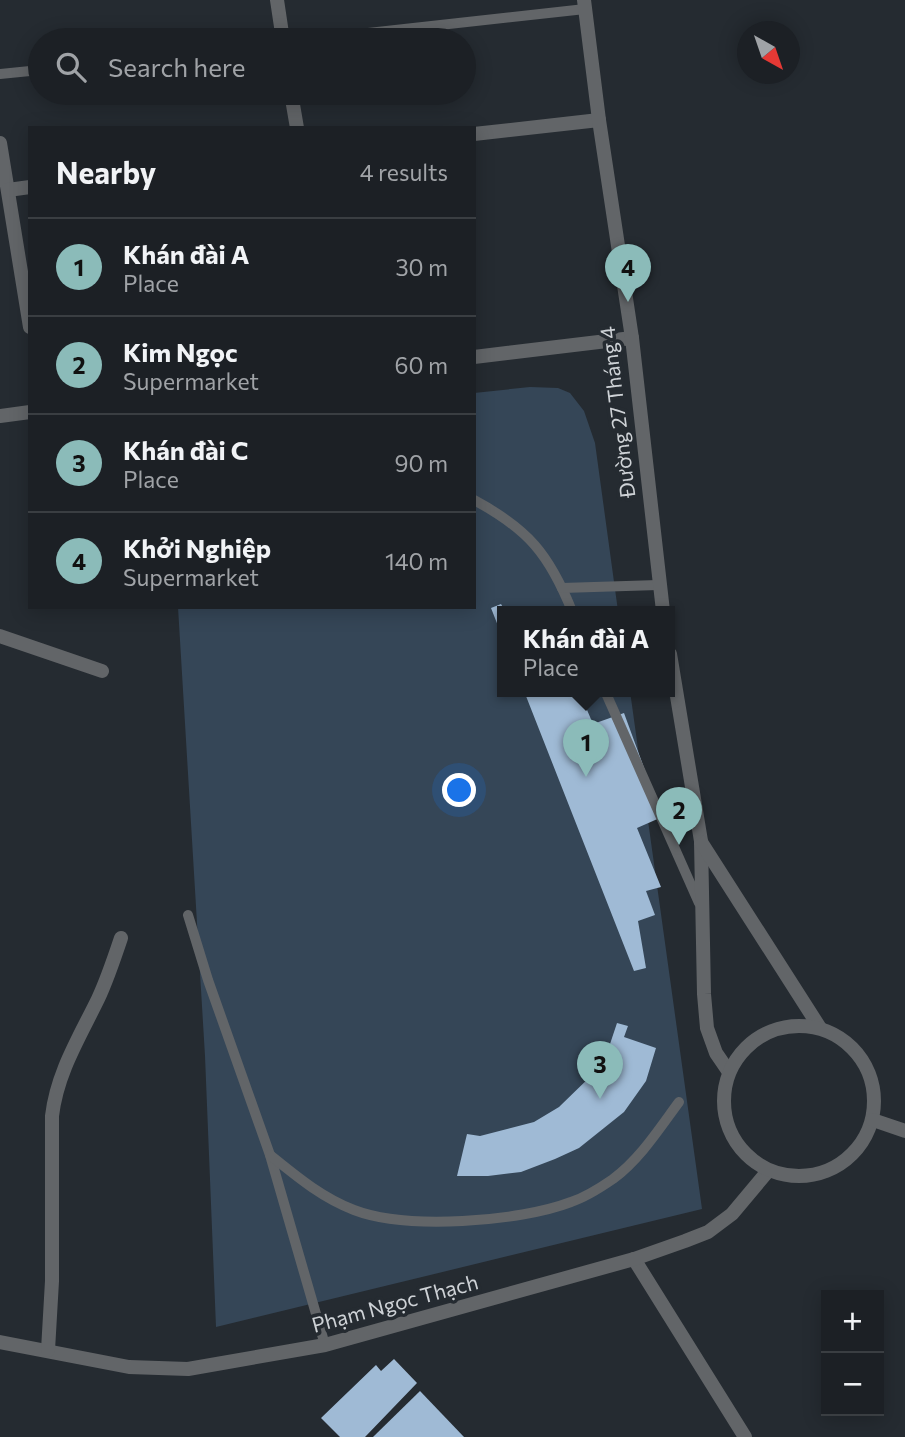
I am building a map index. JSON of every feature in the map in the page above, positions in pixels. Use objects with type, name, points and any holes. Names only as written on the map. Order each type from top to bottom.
[{"type":"street","points":[[277,0],[281,28]]},
{"type":"street","name":"Đường 27 Tháng 4","points":[[584,4],[632,338],[662,606]]},
{"type":"street","points":[[293,105],[297,126]]},
{"type":"street","points":[[476,135],[599,120]]},
{"type":"street","points":[[0,143],[4,190],[28,316]]},
{"type":"street","points":[[4,190],[28,187]]},
{"type":"street","points":[[476,357],[632,338]]},
{"type":"street","points":[[0,416],[28,412]]},
{"type":"street","points":[[0,636],[102,671]]},
{"type":"street","points":[[675,684],[701,841],[707,1028],[716,1053],[729,1072]]},
{"type":"street","points":[[701,841],[820,1028]]},
{"type":"street","points":[[48,1350],[52,1281],[52,1116],[55,1093],[73,1046],[108,976],[121,938]]},
{"type":"street","points":[[794,1026],[820,1028],[838,1035],[859,1054],[870,1073],[875,1094],[873,1120],[865,1139],[844,1162],[825,1172],[801,1178],[786,1177],[768,1171],[752,1161],[738,1147],[727,1125],[724,1098],[729,1072],[745,1048],[759,1037],[776,1029],[794,1026]]},
{"type":"street","points":[[873,1120],[905,1131]]},
{"type":"street","name":"Phạm Ngọc Thạch","points":[[0,1342],[129,1367],[188,1369],[325,1345],[634,1259],[714,1228],[732,1214],[768,1171]]},
{"type":"street","points":[[634,1259],[745,1437]]},
{"type":"lane","points":[[398,28],[584,4]]},
{"type":"lane","points":[[0,74],[28,71]]},
{"type":"lane","points":[[476,501],[523,530],[545,556],[570,606]]},
{"type":"lane","points":[[562,588],[658,585]]},
{"type":"lane","points":[[608,697],[702,910]]},
{"type":"lane","points":[[188,915],[208,980],[270,1154],[325,1345]]},
{"type":"lane","points":[[270,1154],[331,1200],[356,1211],[380,1217],[416,1220],[463,1221],[505,1216],[571,1203],[591,1193],[615,1177],[636,1158],[679,1102]]},
{"type":"shaded area","points":[[530,387],[558,388],[570,393],[584,411],[595,443],[617,606],[497,606],[497,697],[631,697],[702,1209],[216,1327],[205,1056],[178,609],[476,609],[476,393]]},
{"type":"building","points":[[501,604],[502,606],[497,606],[497,623],[491,608]]},
{"type":"building","points":[[526,697],[582,697],[593,724],[624,713],[662,817],[637,828],[661,887],[646,891],[655,915],[638,921],[646,968],[634,971]]},
{"type":"building","points":[[617,1023],[628,1026],[624,1037],[656,1048],[646,1081],[624,1112],[579,1148],[555,1159],[521,1172],[457,1176],[467,1134],[480,1136],[534,1122],[559,1107],[595,1072],[609,1047]]},
{"type":"building","points":[[394,1359],[417,1383],[365,1437],[340,1437],[321,1418],[376,1365],[381,1371]]},
{"type":"building","points":[[420,1391],[464,1437],[373,1437]]},
{"type":"place","name":"Khởi Nghiệp","points":[[628,302]]},
{"type":"place","name":"Khán đài A","points":[[586,777]]},
{"type":"place","name":"Kim Ngọc","points":[[679,845]]},
{"type":"place","name":"Khán đài C","points":[[600,1099]]}]
